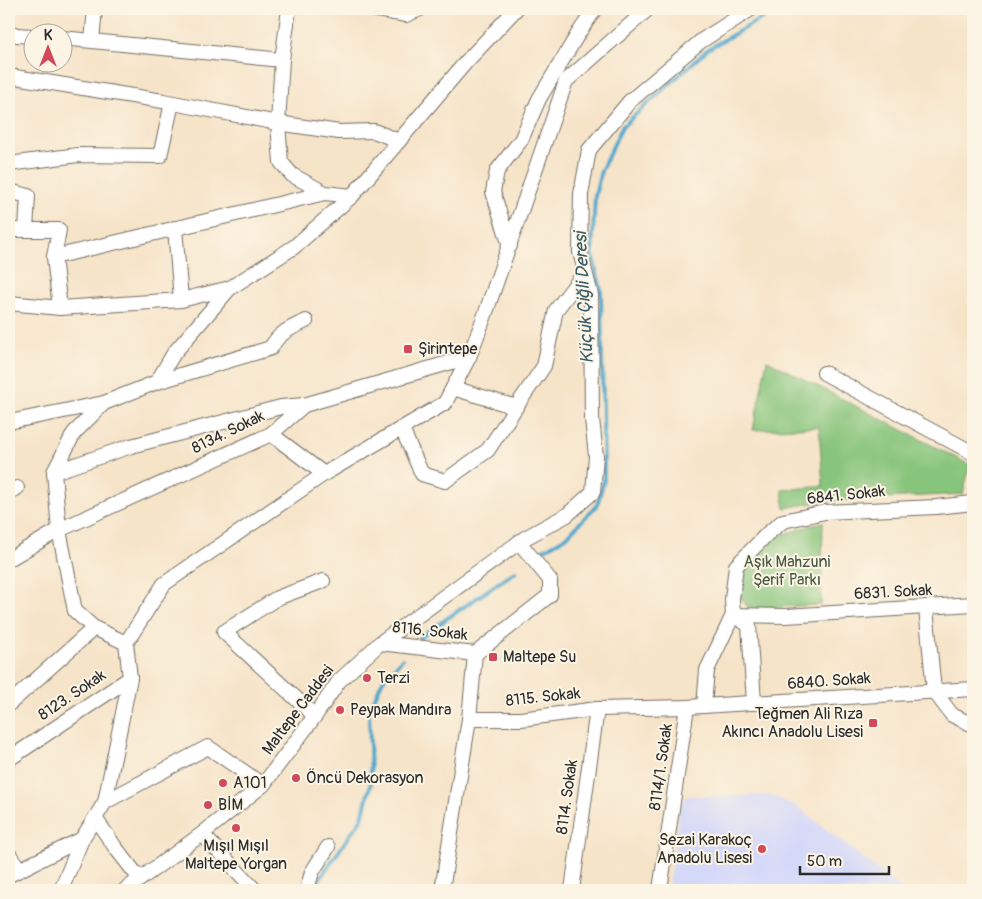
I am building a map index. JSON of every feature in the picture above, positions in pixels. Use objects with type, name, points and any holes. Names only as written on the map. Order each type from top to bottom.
[{"type":"street","points":[[92,40],[95,9]]},
{"type":"street","points":[[289,9],[282,60],[278,123],[281,162],[292,175],[325,193]]},
{"type":"street","points":[[372,9],[406,15],[420,9]]},
{"type":"street","points":[[466,62],[505,9]]},
{"type":"street","points":[[158,382],[174,353],[230,288],[294,247],[352,196],[466,62],[516,9]]},
{"type":"street","points":[[510,246],[494,192],[497,172],[521,140],[539,99],[595,9]]},
{"type":"street","points":[[62,890],[82,839],[105,802],[130,678],[126,643],[164,584],[324,474],[446,404],[469,357],[510,246],[566,81],[648,9]]},
{"type":"street","name":"Maltepe Caddesi","points":[[125,890],[202,834],[262,785],[315,716],[339,681],[380,643],[519,542],[567,515],[593,492],[596,456],[592,419],[591,296],[580,252],[581,194],[589,150],[630,101],[701,41],[751,9]]},
{"type":"street","points":[[9,32],[22,35]]},
{"type":"street","points":[[72,39],[282,60]]},
{"type":"street","points":[[9,76],[278,123],[339,132],[374,131],[399,141]]},
{"type":"street","points":[[9,164],[78,155],[160,156],[172,103]]},
{"type":"street","points":[[9,191],[28,196],[26,230]]},
{"type":"street","points":[[54,257],[325,193],[352,196]]},
{"type":"street","points":[[175,228],[181,300]]},
{"type":"street","points":[[9,230],[60,230],[54,257],[60,308]]},
{"type":"street","points":[[402,429],[422,474],[445,480],[488,450],[544,366],[556,310],[585,272]]},
{"type":"street","points":[[9,303],[60,308],[181,300],[230,288]]},
{"type":"street","points":[[9,422],[104,404],[158,382],[271,348],[274,341],[285,330],[306,321]]},
{"type":"street","name":"8134. Sokak","points":[[9,559],[59,530],[271,434],[304,405],[469,357]]},
{"type":"street","points":[[824,373],[973,451],[973,466]]},
{"type":"street","points":[[453,388],[516,407]]},
{"type":"street","points":[[104,404],[74,433],[54,472],[59,530],[75,611],[94,628],[126,643]]},
{"type":"street","points":[[54,472],[131,446],[281,407],[304,405]]},
{"type":"street","points":[[271,434],[324,474]]},
{"type":"street","name":"6841. Sokak","points":[[733,615],[732,599],[736,566],[783,521],[825,512],[936,507],[973,502]]},
{"type":"street","points":[[442,890],[468,719],[475,654],[550,595],[550,580],[519,542]]},
{"type":"street","points":[[315,716],[224,632],[277,598],[323,581]]},
{"type":"street","name":"6831. Sokak","points":[[733,615],[786,616],[973,604]]},
{"type":"street","points":[[926,608],[934,691],[952,715],[973,725]]},
{"type":"street","points":[[704,706],[707,670],[733,615],[749,625],[754,704]]},
{"type":"street","points":[[9,704],[94,628]]},
{"type":"street","name":"8116. Sokak","points":[[380,643],[475,654]]},
{"type":"street","name":"8123. Sokak","points":[[9,759],[130,678]]},
{"type":"street","name":"6840. Sokak","points":[[687,707],[973,688]]},
{"type":"street","name":"8115. Sokak","points":[[468,719],[521,719],[597,709],[687,707]]},
{"type":"street","name":"8114/1. Sokak","points":[[660,890],[687,707]]},
{"type":"street","name":"8114. Sokak","points":[[572,890],[597,709]]},
{"type":"street","points":[[105,802],[208,747],[262,785]]},
{"type":"street","points":[[95,818],[140,879]]},
{"type":"street","points":[[202,834],[255,890]]},
{"type":"street","points":[[9,854],[15,872],[82,839]]},
{"type":"street","points":[[307,890],[312,872],[328,847]]},
{"type":"shaded area","name":"Sezai Karakoç Anadolu Lisesi","points":[[771,795],[796,806],[904,890],[668,890],[680,808],[686,796]]},
{"type":"green space","points":[[767,360],[970,465],[963,494],[825,501],[785,508],[782,490],[823,486],[819,427],[753,430]]},
{"type":"green space","name":"Aşık Mahzuni Şerif Parkı","points":[[823,522],[821,605],[756,608],[747,606],[741,598],[742,567],[768,539]]},
{"type":"waterway","name":"Küçük Çiğli Deresi","points":[[540,552],[566,537],[597,505],[604,480],[601,291],[592,253],[595,196],[601,171],[622,127],[708,49],[778,9]]},
{"type":"waterway","name":"Küçük Çiğli Deresi","points":[[418,641],[423,635],[516,571]]},
{"type":"waterway","name":"Küçük Çiğli Deresi","points":[[316,890],[318,881],[362,818],[371,782],[369,710],[383,680],[402,659]]},
{"type":"place","name":"Şirintepe","points":[[408,349]]},
{"type":"place","name":"Maltepe Su","points":[[493,657]]},
{"type":"place","name":"Terzi","points":[[367,678]]},
{"type":"place","name":"Peypak Mandıra","points":[[340,710]]},
{"type":"place","name":"Teğmen Ali Rıza Akıncı Anadolu Lisesi","points":[[873,723]]},
{"type":"place","name":"Öncü Dekorasyon","points":[[296,778]]},
{"type":"place","name":"A101","points":[[223,783]]},
{"type":"place","name":"BİM","points":[[208,805]]},
{"type":"place","name":"Mışıl Mışıl Maltepe Yorgan","points":[[236,828]]},
{"type":"place","name":"Sezai Karakoç Anadolu Lisesi","points":[[762,849]]}]
